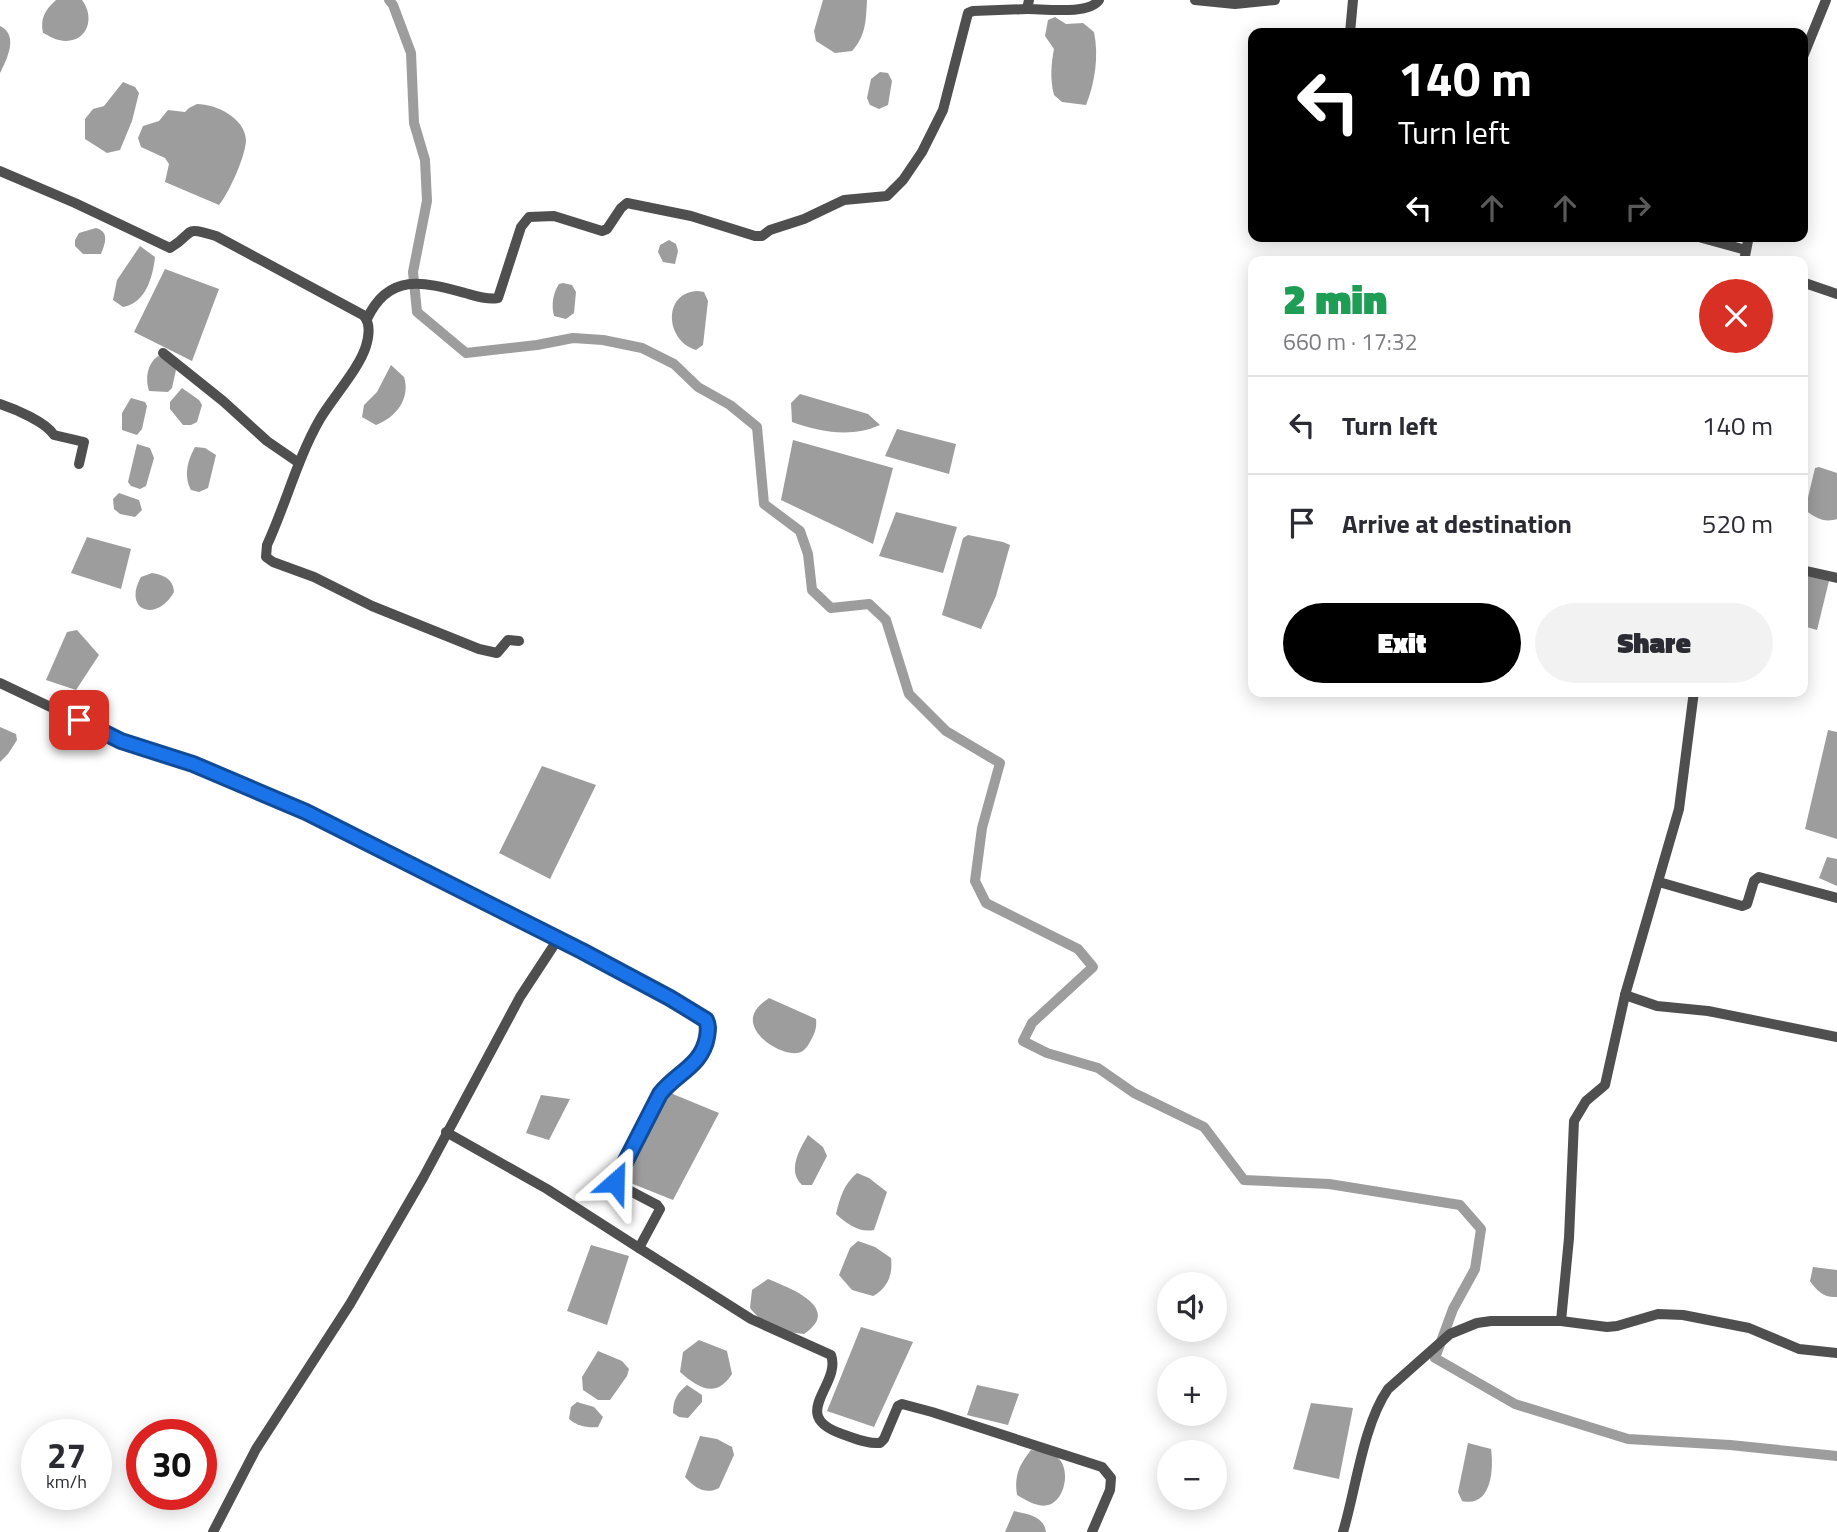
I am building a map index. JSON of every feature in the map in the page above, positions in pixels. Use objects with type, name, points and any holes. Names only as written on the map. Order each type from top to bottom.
[{"type":"street","points":[[519,641],[508,640],[496,653],[479,649],[372,606],[267,557],[267,545],[299,463],[320,420],[361,358],[367,343],[367,319],[378,300],[402,284],[419,283],[489,299],[498,298],[521,227],[529,217],[554,216],[602,231],[607,229],[627,203],[691,216],[762,236],[844,200],[890,194],[922,152],[943,110],[968,13],[1028,4],[1086,9],[1096,5],[1099,0]]},
{"type":"street","points":[[1195,0],[1235,4],[1275,0]]},
{"type":"street","points":[[1350,28],[1353,0]]},
{"type":"street","points":[[1808,44],[1826,0]]},
{"type":"street","points":[[0,171],[170,248],[194,229],[216,236],[367,319]]},
{"type":"street","points":[[1711,242],[1745,255]]},
{"type":"street","points":[[1808,284],[1837,294]]},
{"type":"street","points":[[163,354],[223,401],[267,441],[299,463]]},
{"type":"street","points":[[0,404],[51,429],[54,435],[84,442],[79,464]]},
{"type":"street","points":[[1808,571],[1837,578]]},
{"type":"street","points":[[0,682],[121,741],[193,764],[306,812],[558,939],[670,998],[708,1022],[705,1048],[701,1055],[660,1094],[615,1180],[615,1183],[660,1209],[639,1248]]},
{"type":"street","points":[[1561,1321],[1569,1238],[1574,1121],[1586,1101],[1605,1085],[1625,995],[1679,809],[1693,697]]},
{"type":"street","points":[[1659,882],[1742,906],[1747,904],[1754,881],[1759,877],[1837,898]]},
{"type":"street","points":[[213,1532],[256,1449],[350,1304],[475,1085],[520,997],[558,939]]},
{"type":"street","points":[[1625,995],[1657,1006],[1708,1011],[1837,1037]]},
{"type":"street","points":[[446,1132],[547,1189],[751,1319],[831,1355],[833,1366],[817,1409],[820,1422],[825,1427],[861,1441],[880,1443],[898,1406],[902,1404],[1102,1467],[1111,1478],[1110,1490],[1092,1532]]},
{"type":"street","points":[[1343,1532],[1373,1420],[1388,1389],[1450,1334],[1477,1322],[1561,1321],[1617,1326],[1658,1314],[1683,1315],[1749,1328],[1799,1349],[1837,1353]]},
{"type":"shaded area","points":[[56,0],[82,0],[88,23],[86,30],[76,39],[59,40],[43,33],[44,15]]},
{"type":"shaded area","points":[[823,0],[867,0],[863,34],[852,51],[835,53],[816,41],[814,31]]},
{"type":"shaded area","points":[[1055,17],[1066,24],[1083,23],[1094,32],[1095,69],[1086,105],[1062,102],[1054,95],[1051,72],[1054,49],[1045,36],[1048,20]]},
{"type":"shaded area","points":[[0,26],[9,35],[10,48],[0,73]]},
{"type":"shaded area","points":[[880,72],[888,73],[892,81],[888,105],[879,109],[870,105],[867,98],[871,79]]},
{"type":"shaded area","points":[[123,82],[135,87],[139,93],[132,121],[120,150],[107,153],[85,139],[85,119],[93,109],[104,106]]},
{"type":"shaded area","points":[[197,104],[221,110],[235,119],[241,125],[246,140],[240,164],[219,205],[165,182],[169,164],[165,158],[141,147],[138,138],[143,126],[159,121],[168,110],[185,112]]},
{"type":"shaded area","points":[[96,228],[105,235],[101,254],[83,254],[75,246],[75,240],[79,233]]},
{"type":"shaded area","points":[[669,240],[676,244],[678,251],[675,264],[663,262],[658,252],[660,245]]},
{"type":"shaded area","points":[[140,246],[155,257],[152,272],[143,294],[123,307],[113,300],[117,280]]},
{"type":"shaded area","points":[[165,269],[219,289],[192,361],[134,332]]},
{"type":"shaded area","points":[[559,284],[572,285],[576,292],[574,313],[566,319],[554,316],[553,308],[555,291]]},
{"type":"shaded area","points":[[704,292],[708,301],[703,345],[696,350],[678,337],[672,318],[678,299],[686,293]]},
{"type":"shaded area","points":[[158,356],[169,361],[176,370],[172,388],[168,392],[149,391],[148,372],[151,363]]},
{"type":"shaded area","points":[[391,365],[404,377],[405,393],[395,413],[376,425],[362,417],[364,405],[377,392]]},
{"type":"shaded area","points":[[182,388],[202,405],[197,422],[191,425],[183,425],[170,409],[170,402]]},
{"type":"shaded area","points":[[800,394],[868,414],[880,425],[858,431],[836,432],[792,422],[791,403]]},
{"type":"shaded area","points":[[131,398],[145,402],[147,406],[142,429],[137,435],[122,430],[122,413]]},
{"type":"shaded area","points":[[897,429],[956,444],[949,474],[885,456]]},
{"type":"shaded area","points":[[793,440],[893,468],[873,544],[781,500]]},
{"type":"shaded area","points":[[137,444],[150,448],[154,458],[146,486],[140,489],[128,482]]},
{"type":"shaded area","points":[[195,447],[205,448],[216,455],[208,488],[199,492],[191,490],[187,479],[189,462]]},
{"type":"shaded area","points":[[1815,468],[1837,473],[1837,519],[1820,519],[1808,512],[1808,497]]},
{"type":"shaded area","points":[[119,493],[139,500],[142,510],[135,517],[120,514],[114,509],[113,499]]},
{"type":"shaded area","points":[[896,512],[957,527],[943,573],[879,556]]},
{"type":"shaded area","points":[[968,535],[1010,545],[996,596],[981,629],[942,615],[963,538]]},
{"type":"shaded area","points":[[87,537],[131,549],[121,589],[71,573]]},
{"type":"shaded area","points":[[152,573],[167,578],[174,592],[167,602],[151,610],[139,605],[136,589],[141,577]]},
{"type":"shaded area","points":[[1808,575],[1829,581],[1817,630],[1808,627]]},
{"type":"shaded area","points":[[77,630],[99,655],[76,690],[46,680],[67,632]]},
{"type":"shaded area","points":[[0,727],[16,734],[17,740],[0,762]]},
{"type":"shaded area","points":[[1828,730],[1837,732],[1837,839],[1805,829]]},
{"type":"shaded area","points":[[542,766],[596,785],[550,879],[499,853]]},
{"type":"shaded area","points":[[1827,857],[1837,859],[1837,886],[1819,878]]},
{"type":"shaded area","points":[[769,998],[816,1019],[815,1032],[804,1050],[797,1053],[778,1049],[760,1036],[753,1019],[757,1008]]},
{"type":"shaded area","points":[[668,1092],[719,1113],[673,1200],[623,1180]]},
{"type":"shaded area","points":[[541,1095],[570,1099],[549,1140],[526,1133]]},
{"type":"shaded area","points":[[808,1135],[823,1147],[827,1156],[812,1185],[802,1185],[795,1173],[795,1167],[798,1154]]},
{"type":"shaded area","points":[[857,1173],[869,1178],[887,1192],[874,1230],[858,1229],[836,1214],[843,1191]]},
{"type":"shaded area","points":[[858,1241],[875,1247],[891,1258],[888,1280],[873,1296],[852,1290],[839,1275],[850,1248]]},
{"type":"shaded area","points":[[591,1245],[629,1256],[607,1325],[567,1311]]},
{"type":"shaded area","points":[[1813,1267],[1837,1270],[1837,1297],[1825,1295],[1813,1285],[1810,1281]]},
{"type":"shaded area","points":[[768,1279],[809,1300],[816,1308],[818,1316],[815,1325],[804,1334],[788,1332],[761,1319],[750,1308],[752,1290]]},
{"type":"shaded area","points":[[861,1327],[913,1342],[874,1427],[827,1411]]},
{"type":"shaded area","points":[[699,1340],[727,1351],[732,1374],[726,1382],[713,1389],[693,1383],[680,1372],[683,1352]]},
{"type":"shaded area","points":[[598,1351],[622,1361],[629,1369],[610,1400],[598,1400],[583,1390],[582,1377]]},
{"type":"shaded area","points":[[687,1385],[702,1395],[702,1402],[688,1418],[673,1413],[676,1397]]},
{"type":"shaded area","points":[[977,1385],[1019,1394],[1008,1425],[967,1415]]},
{"type":"shaded area","points":[[577,1402],[594,1407],[603,1417],[598,1427],[582,1426],[569,1419],[571,1407]]},
{"type":"shaded area","points":[[1311,1403],[1353,1408],[1339,1479],[1293,1469]]},
{"type":"shaded area","points":[[700,1436],[717,1439],[732,1447],[734,1455],[719,1488],[714,1490],[701,1489],[685,1477]]},
{"type":"shaded area","points":[[1468,1443],[1491,1449],[1492,1458],[1491,1477],[1485,1493],[1472,1502],[1462,1501],[1458,1492]]},
{"type":"shaded area","points":[[1031,1450],[1058,1458],[1064,1469],[1064,1484],[1059,1498],[1048,1505],[1036,1504],[1017,1495],[1018,1471]]},
{"type":"shaded area","points":[[1014,1511],[1039,1519],[1046,1532],[1005,1532]]},
{"type":"waterway","points":[[389,0],[411,53],[414,123],[425,160],[427,201],[413,272],[417,312],[466,353],[573,338],[603,340],[642,348],[674,364],[698,387],[730,405],[757,427],[764,504],[800,531],[808,554],[812,590],[831,608],[869,604],[886,620],[909,694],[946,731],[1000,763],[982,828],[975,881],[986,903],[1078,949],[1093,967],[1032,1023],[1023,1041],[1047,1053],[1098,1068],[1134,1093],[1204,1127],[1244,1180],[1329,1184],[1460,1205],[1481,1229],[1475,1269],[1453,1309],[1435,1358],[1515,1404],[1628,1439],[1730,1445],[1837,1456]]},
{"type":"route","points":[[79,720],[121,741],[193,764],[306,812],[582,951],[706,1020],[709,1026],[705,1048],[690,1068],[666,1086],[660,1094],[615,1182]]}]
